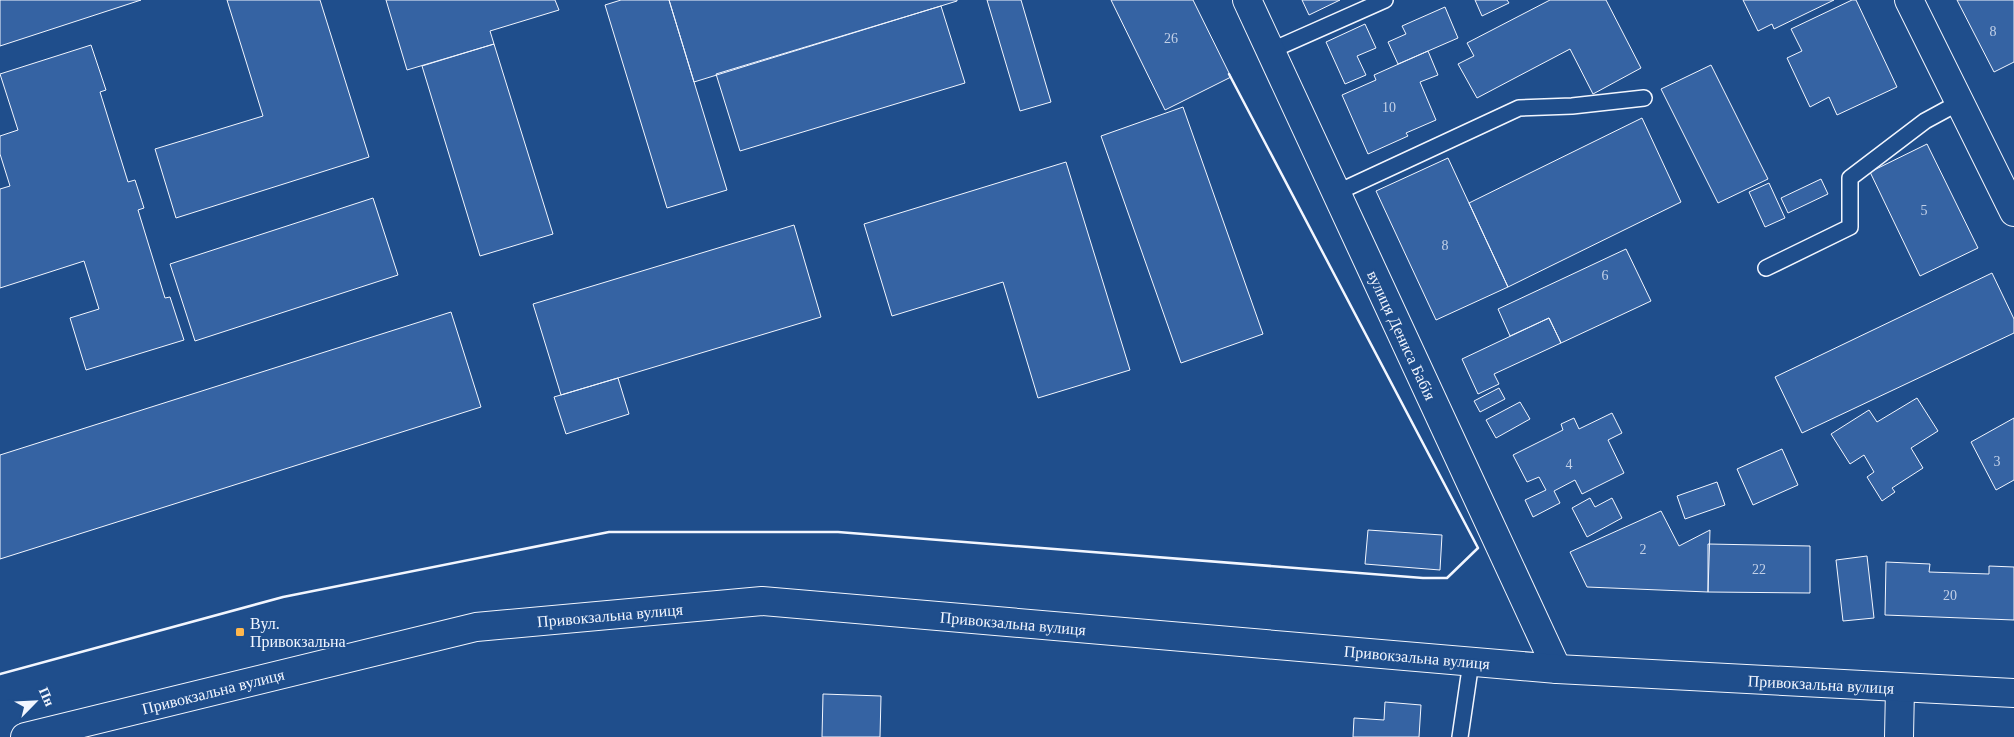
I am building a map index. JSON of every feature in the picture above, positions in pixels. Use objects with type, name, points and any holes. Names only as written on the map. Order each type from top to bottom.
[{"type":"main road","name":"вулиця Дениса Бабія","points":[[1247,0],[1557,669]]},
{"type":"main road","points":[[1909,0],[2014,212]]},
{"type":"main road","name":"Привокзальна вулиця","points":[[25,737],[476,627],[762,601],[1557,669],[2014,693]]},
{"type":"main road","points":[[1899,737],[1900,688]]},
{"type":"lane","points":[[1270,51],[1385,0]]},
{"type":"lane","points":[[1336,194],[1519,108],[1572,106],[1644,98]]},
{"type":"lane","points":[[1766,268],[1850,227],[1850,178],[1925,121],[1960,102]]},
{"type":"lane","points":[[1460,737],[1471,662]]},
{"type":"building","points":[[0,0],[141,0],[0,46]]},
{"type":"building","points":[[227,0],[320,0],[369,157],[176,218],[155,149],[263,116]]},
{"type":"building","points":[[386,0],[555,0],[559,10],[490,31],[494,44],[407,70]]},
{"type":"building","points":[[621,0],[669,0],[727,190],[667,208],[605,5]]},
{"type":"building","points":[[669,0],[957,0],[957,1],[694,82]]},
{"type":"building","points":[[987,0],[1021,0],[1051,102],[1020,111]]},
{"type":"building","points":[[1111,0],[1193,0],[1231,77],[1165,110]]},
{"type":"building","points":[[1302,0],[1340,0],[1309,15]]},
{"type":"building","points":[[1475,0],[1507,0],[1509,3],[1482,16]]},
{"type":"building","points":[[1550,0],[1606,0],[1641,68],[1593,94],[1570,49],[1477,98],[1458,64],[1474,56],[1467,43]]},
{"type":"building","points":[[1743,0],[1834,0],[1774,29],[1772,24],[1758,31]]},
{"type":"building","points":[[1852,0],[1856,0],[1897,87],[1837,115],[1829,97],[1810,107],[1787,58],[1802,51],[1791,29]]},
{"type":"building","points":[[1957,0],[2014,0],[2014,62],[1994,72]]},
{"type":"building","points":[[941,6],[965,83],[740,151],[716,74]]},
{"type":"building","points":[[1445,7],[1458,38],[1398,64],[1388,42],[1406,34],[1402,26]]},
{"type":"building","points":[[1365,24],[1376,48],[1357,56],[1366,75],[1345,84],[1326,42]]},
{"type":"building","points":[[494,44],[553,234],[480,256],[422,66]]},
{"type":"building","points":[[91,45],[106,90],[100,92],[128,182],[135,180],[144,208],[138,210],[165,298],[170,297],[184,340],[86,370],[70,318],[99,309],[84,261],[0,288],[0,189],[10,186],[0,154],[0,136],[18,130],[0,74]]},
{"type":"building","points":[[1428,51],[1438,75],[1420,82],[1436,120],[1406,133],[1408,136],[1368,154],[1342,95],[1376,80],[1374,75]]},
{"type":"building","points":[[1711,65],[1768,179],[1718,203],[1661,89]]},
{"type":"building","points":[[1183,107],[1263,334],[1181,363],[1101,136]]},
{"type":"building","points":[[1642,118],[1681,202],[1508,287],[1469,203]]},
{"type":"building","points":[[1927,144],[1978,248],[1920,276],[1870,172]]},
{"type":"building","points":[[1448,158],[1508,287],[1436,320],[1376,191]]},
{"type":"building","points":[[1066,162],[1130,370],[1038,398],[1003,282],[892,316],[864,224]]},
{"type":"building","points":[[1821,179],[1828,194],[1788,213],[1781,198]]},
{"type":"building","points":[[1769,183],[1785,218],[1765,227],[1749,192]]},
{"type":"building","points":[[373,198],[398,275],[195,341],[170,264]]},
{"type":"building","points":[[794,225],[821,317],[561,395],[533,304]]},
{"type":"building","points":[[1626,249],[1651,301],[1561,343],[1549,318],[1510,336],[1498,309]]},
{"type":"building","points":[[1992,273],[2014,319],[2014,333],[1802,433],[1775,377]]},
{"type":"building","points":[[451,312],[481,407],[0,559],[0,455]]},
{"type":"building","points":[[1549,318],[1561,343],[1494,374],[1499,384],[1478,394],[1462,359]]},
{"type":"building","points":[[618,378],[629,414],[566,434],[554,397]]},
{"type":"building","points":[[1499,388],[1505,399],[1480,412],[1474,401]]},
{"type":"building","points":[[1917,398],[1938,431],[1911,448],[1923,468],[1892,488],[1895,492],[1882,501],[1867,477],[1874,472],[1864,455],[1850,464],[1831,434],[1869,410],[1877,422]]},
{"type":"building","points":[[1520,402],[1530,419],[1496,438],[1486,420]]},
{"type":"building","points":[[1612,413],[1622,433],[1608,440],[1624,473],[1582,494],[1575,480],[1554,491],[1560,503],[1533,517],[1525,500],[1546,490],[1539,477],[1527,482],[1513,455],[1563,430],[1561,424],[1574,418],[1579,429]]},
{"type":"building","points":[[2014,418],[2014,480],[1996,490],[1971,442]]},
{"type":"building","points":[[1782,449],[1798,485],[1753,505],[1737,469]]},
{"type":"building","points":[[1717,482],[1725,505],[1685,519],[1677,496]]},
{"type":"building","points":[[1590,498],[1595,507],[1612,498],[1622,518],[1587,537],[1572,508]]},
{"type":"building","points":[[1661,511],[1679,546],[1710,530],[1708,592],[1587,587],[1570,552]]},
{"type":"building","points":[[1368,530],[1442,535],[1440,570],[1365,564]]},
{"type":"building","points":[[1708,544],[1810,546],[1810,593],[1708,592]]},
{"type":"building","points":[[1867,556],[1874,618],[1843,621],[1836,560]]},
{"type":"building","points":[[1886,562],[1930,564],[1929,572],[1989,574],[1989,566],[2014,567],[2014,620],[1885,615]]},
{"type":"building","points":[[823,694],[881,696],[880,737],[822,737]]},
{"type":"building","points":[[1385,702],[1421,705],[1419,737],[1353,737],[1354,718],[1384,720]]},
{"type":"wall","points":[[0,674],[283,597],[609,532],[838,532],[1423,578],[1447,578],[1478,548],[1229,74]]},
{"type":"place","name":"Вул. Привокзальна","points":[[240,632]]}]
